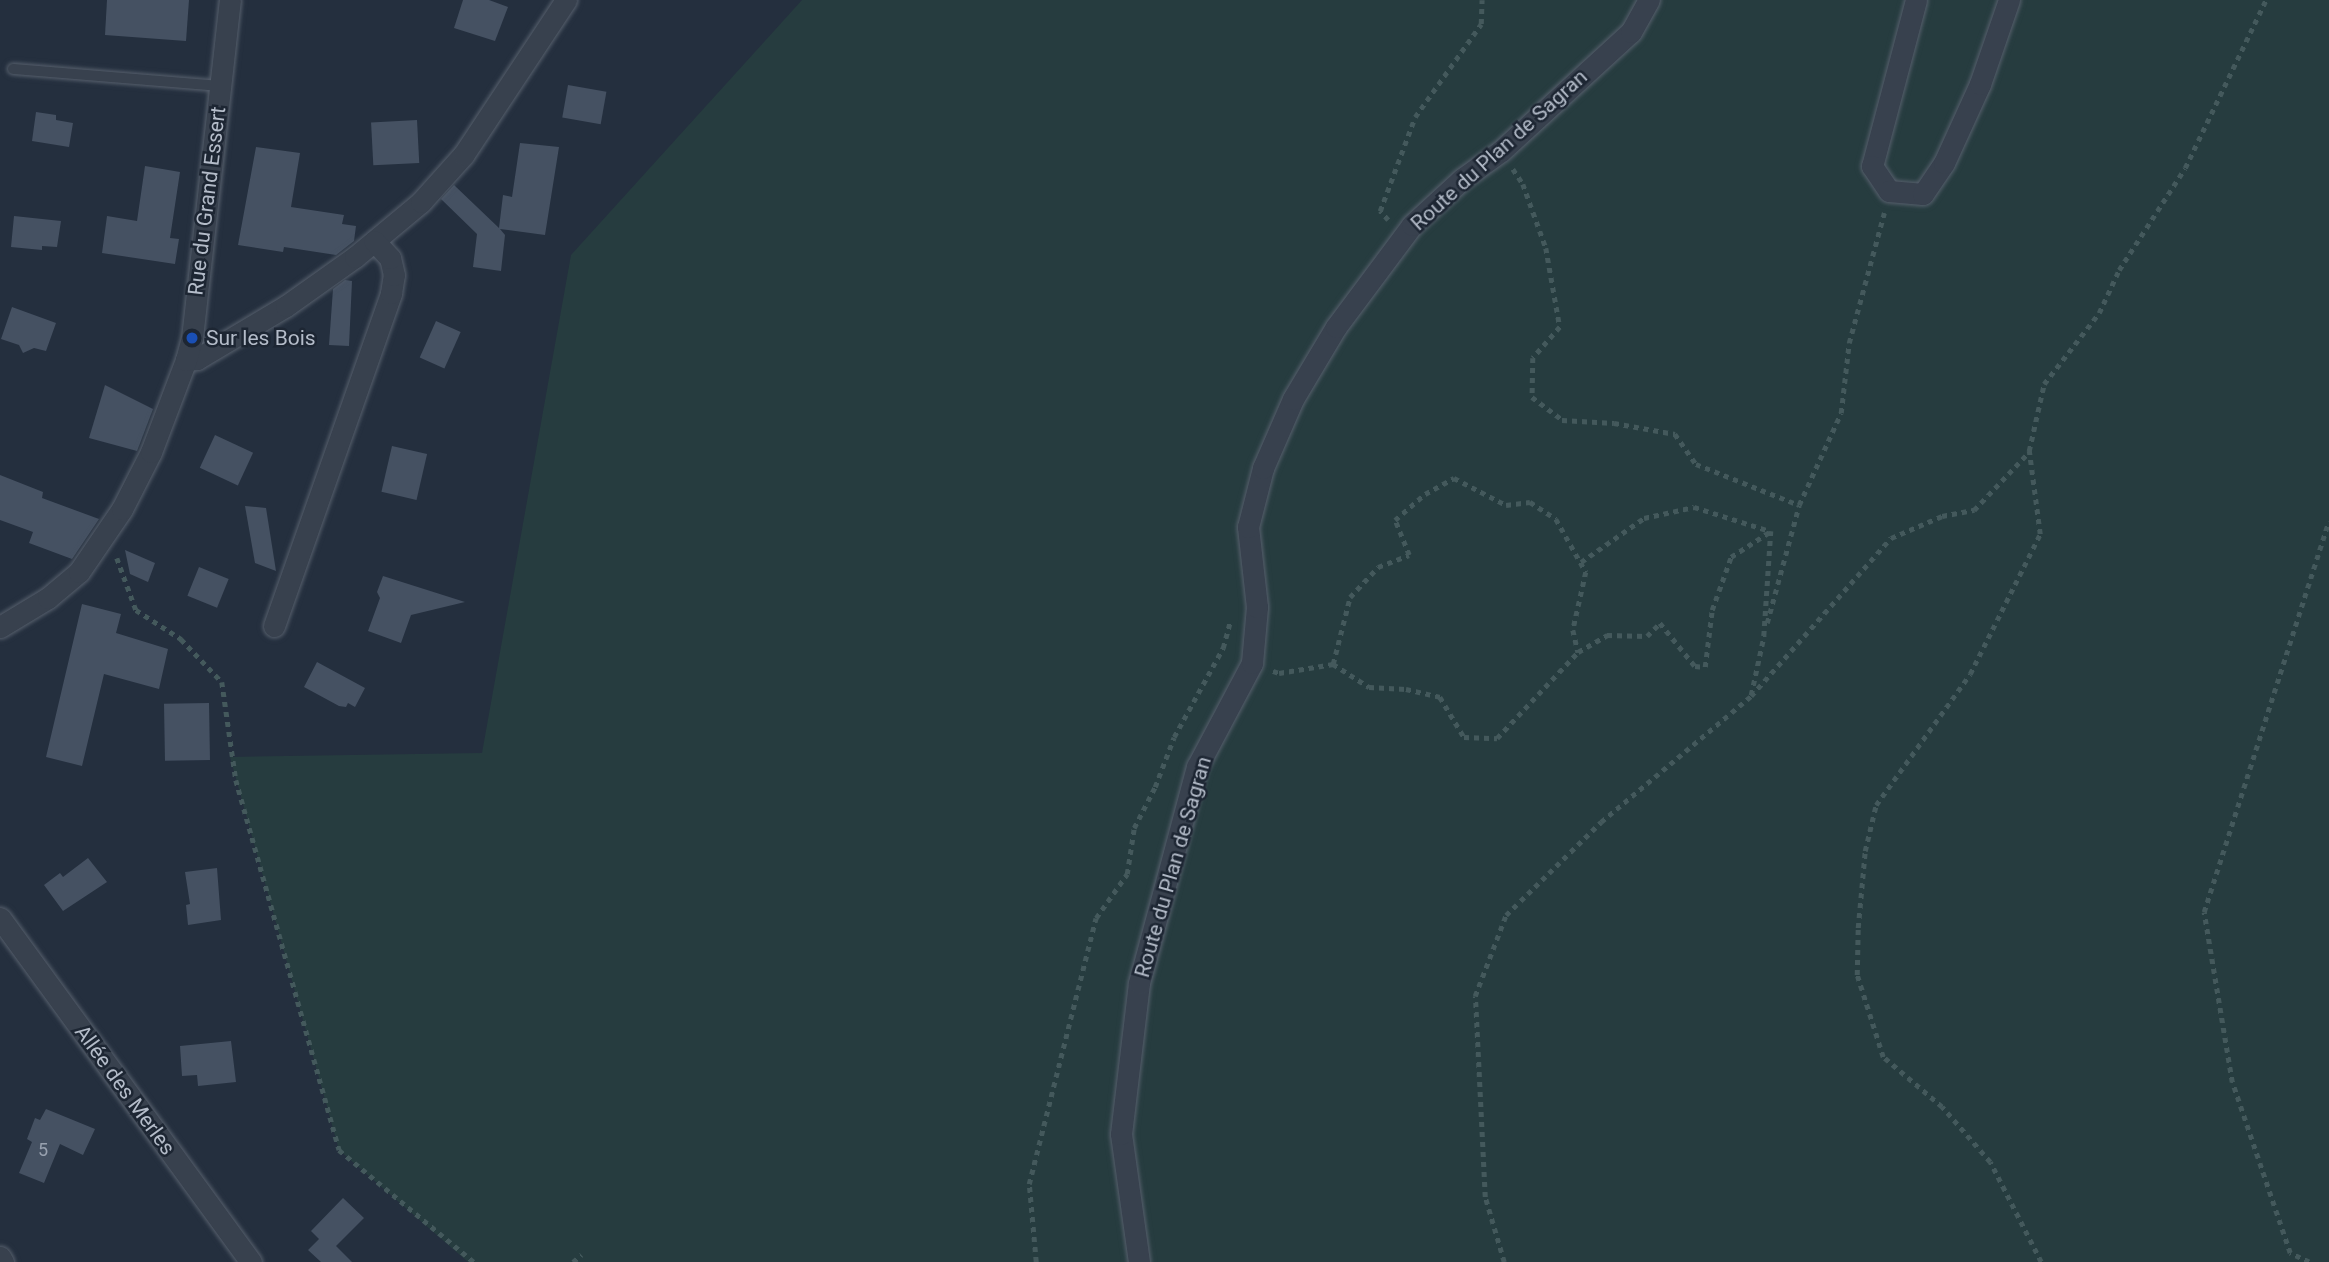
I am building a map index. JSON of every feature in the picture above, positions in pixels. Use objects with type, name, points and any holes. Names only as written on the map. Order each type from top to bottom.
[{"type":"street","name":"Rue du Grand Essert","points":[[0,627],[48,598],[79,572],[108,531],[150,452],[186,360],[192,338],[230,0]]},
{"type":"street","points":[[186,360],[197,359],[286,306],[374,241],[421,202],[464,154],[566,0]]},
{"type":"street","name":"Route du Plan de Sagran","points":[[1139,1262],[1121,1134],[1139,983],[1197,767],[1252,663],[1257,607],[1248,527],[1263,468],[1293,400],[1336,327],[1403,237],[1462,179],[1501,151],[1631,32],[1649,0]]},
{"type":"street","points":[[1916,0],[1872,166],[1889,191],[1923,194],[1944,163],[1980,84],[2009,0]]},
{"type":"street","points":[[274,626],[391,293],[394,275],[390,258],[374,241]]},
{"type":"street","name":"Allée des Merles","points":[[0,918],[251,1262]]},
{"type":"street","points":[[0,1256],[4,1262]]},
{"type":"lane","points":[[13,69],[221,86]]},
{"type":"path","points":[[1403,237],[1380,211],[1415,117],[1481,24],[1482,0]]},
{"type":"path","points":[[2041,1262],[1990,1162],[1942,1107],[1883,1058],[1857,975],[1857,928],[1865,851],[1876,805],[1970,674],[2040,534],[2029,451],[2044,384],[2099,313],[2119,270],[2185,168],[2266,0]]},
{"type":"path","points":[[1501,151],[1522,184],[1546,248],[1560,327],[1533,358],[1532,397],[1562,420],[1614,424],[1675,435],[1696,464],[1799,505]]},
{"type":"path","points":[[1751,696],[1799,505],[1841,413],[1849,343],[1889,191]]},
{"type":"path","points":[[1503,1262],[1485,1197],[1475,996],[1506,915],[1601,822],[1751,696],[1891,538],[1942,516],[1974,509],[2029,451]]},
{"type":"path","points":[[1334,664],[1350,597],[1378,568],[1409,555],[1395,520],[1425,494],[1454,478],[1506,505],[1530,502],[1556,519],[1586,572],[1573,630],[1578,652]]},
{"type":"path","points":[[1581,562],[1644,518],[1694,506],[1771,531]]},
{"type":"path","points":[[2309,1262],[2290,1253],[2232,1082],[2204,912],[2329,521]]},
{"type":"path","points":[[108,531],[136,610],[181,639],[222,682],[236,780],[339,1150],[474,1262]]},
{"type":"path","points":[[1764,636],[1771,531]]},
{"type":"path","points":[[1252,663],[1279,673],[1334,664],[1369,687],[1406,689],[1440,697],[1464,737],[1497,738],[1578,652],[1608,635],[1647,636],[1660,623],[1695,666],[1705,667],[1712,610],[1731,556],[1771,531]]},
{"type":"path","points":[[1036,1262],[1029,1184],[1096,918],[1127,874],[1129,848],[1135,828],[1155,787],[1174,737],[1223,648],[1232,616]]},
{"type":"path","points":[[573,1262],[581,1255]]},
{"type":"green space","points":[[802,0],[2329,0],[2329,1262],[468,1262],[339,1150],[230,757],[482,753],[571,255]]},
{"type":"building","points":[[107,0],[189,0],[186,41],[105,35]]},
{"type":"building","points":[[463,0],[489,0],[508,7],[495,41],[454,28]]},
{"type":"building","points":[[568,85],[606,92],[601,124],[562,117]]},
{"type":"building","points":[[36,112],[56,115],[56,120],[73,123],[69,147],[32,141]]},
{"type":"building","points":[[417,120],[419,163],[373,165],[371,122]]},
{"type":"building","points":[[520,143],[559,147],[545,235],[500,229],[505,235],[501,271],[473,267],[477,234],[441,199],[454,185],[499,228],[503,195],[512,197]]},
{"type":"building","points":[[256,147],[300,153],[291,207],[344,215],[342,224],[356,226],[354,241],[336,255],[284,247],[283,252],[238,245]]},
{"type":"building","points":[[145,166],[180,172],[170,238],[179,239],[175,264],[102,253],[107,216],[137,221]]},
{"type":"building","points":[[14,216],[61,221],[57,247],[42,246],[42,250],[11,247]]},
{"type":"building","points":[[345,280],[352,281],[349,346],[329,345],[333,289]]},
{"type":"building","points":[[12,307],[56,323],[46,351],[34,348],[23,353],[19,345],[1,339]]},
{"type":"building","points":[[436,321],[461,332],[444,369],[420,358]]},
{"type":"building","points":[[105,385],[153,409],[137,451],[89,438]]},
{"type":"building","points":[[215,435],[253,453],[238,485],[200,468]]},
{"type":"building","points":[[392,446],[427,454],[417,500],[381,492]]},
{"type":"building","points":[[0,475],[43,492],[42,498],[99,519],[72,559],[29,543],[33,532],[0,520]]},
{"type":"building","points":[[245,506],[266,508],[276,571],[255,563]]},
{"type":"building","points":[[125,550],[155,563],[148,582],[130,574]]},
{"type":"building","points":[[199,567],[229,579],[217,608],[187,596]]},
{"type":"building","points":[[383,576],[465,602],[411,615],[401,643],[368,631],[380,598],[377,592]]},
{"type":"building","points":[[82,604],[121,614],[116,633],[168,649],[159,689],[104,674],[82,766],[46,757]]},
{"type":"building","points":[[317,662],[365,688],[355,707],[348,703],[346,707],[339,706],[304,687]]},
{"type":"building","points":[[209,703],[210,760],[165,761],[164,704]]},
{"type":"building","points":[[88,858],[107,882],[63,911],[44,885],[60,873],[63,877]]},
{"type":"building","points":[[217,868],[221,920],[188,925],[186,905],[190,904],[185,872]]},
{"type":"building","points":[[231,1041],[236,1082],[198,1086],[197,1075],[182,1076],[180,1046]]},
{"type":"building","points":[[46,1109],[95,1129],[83,1155],[60,1144],[44,1183],[19,1173],[32,1142],[27,1139],[35,1118],[40,1120]]},
{"type":"building","points":[[343,1198],[364,1218],[336,1246],[352,1262],[321,1262],[308,1250],[319,1239],[311,1231]]},
{"type":"place","name":"Sur les Bois","points":[[192,338]]}]
